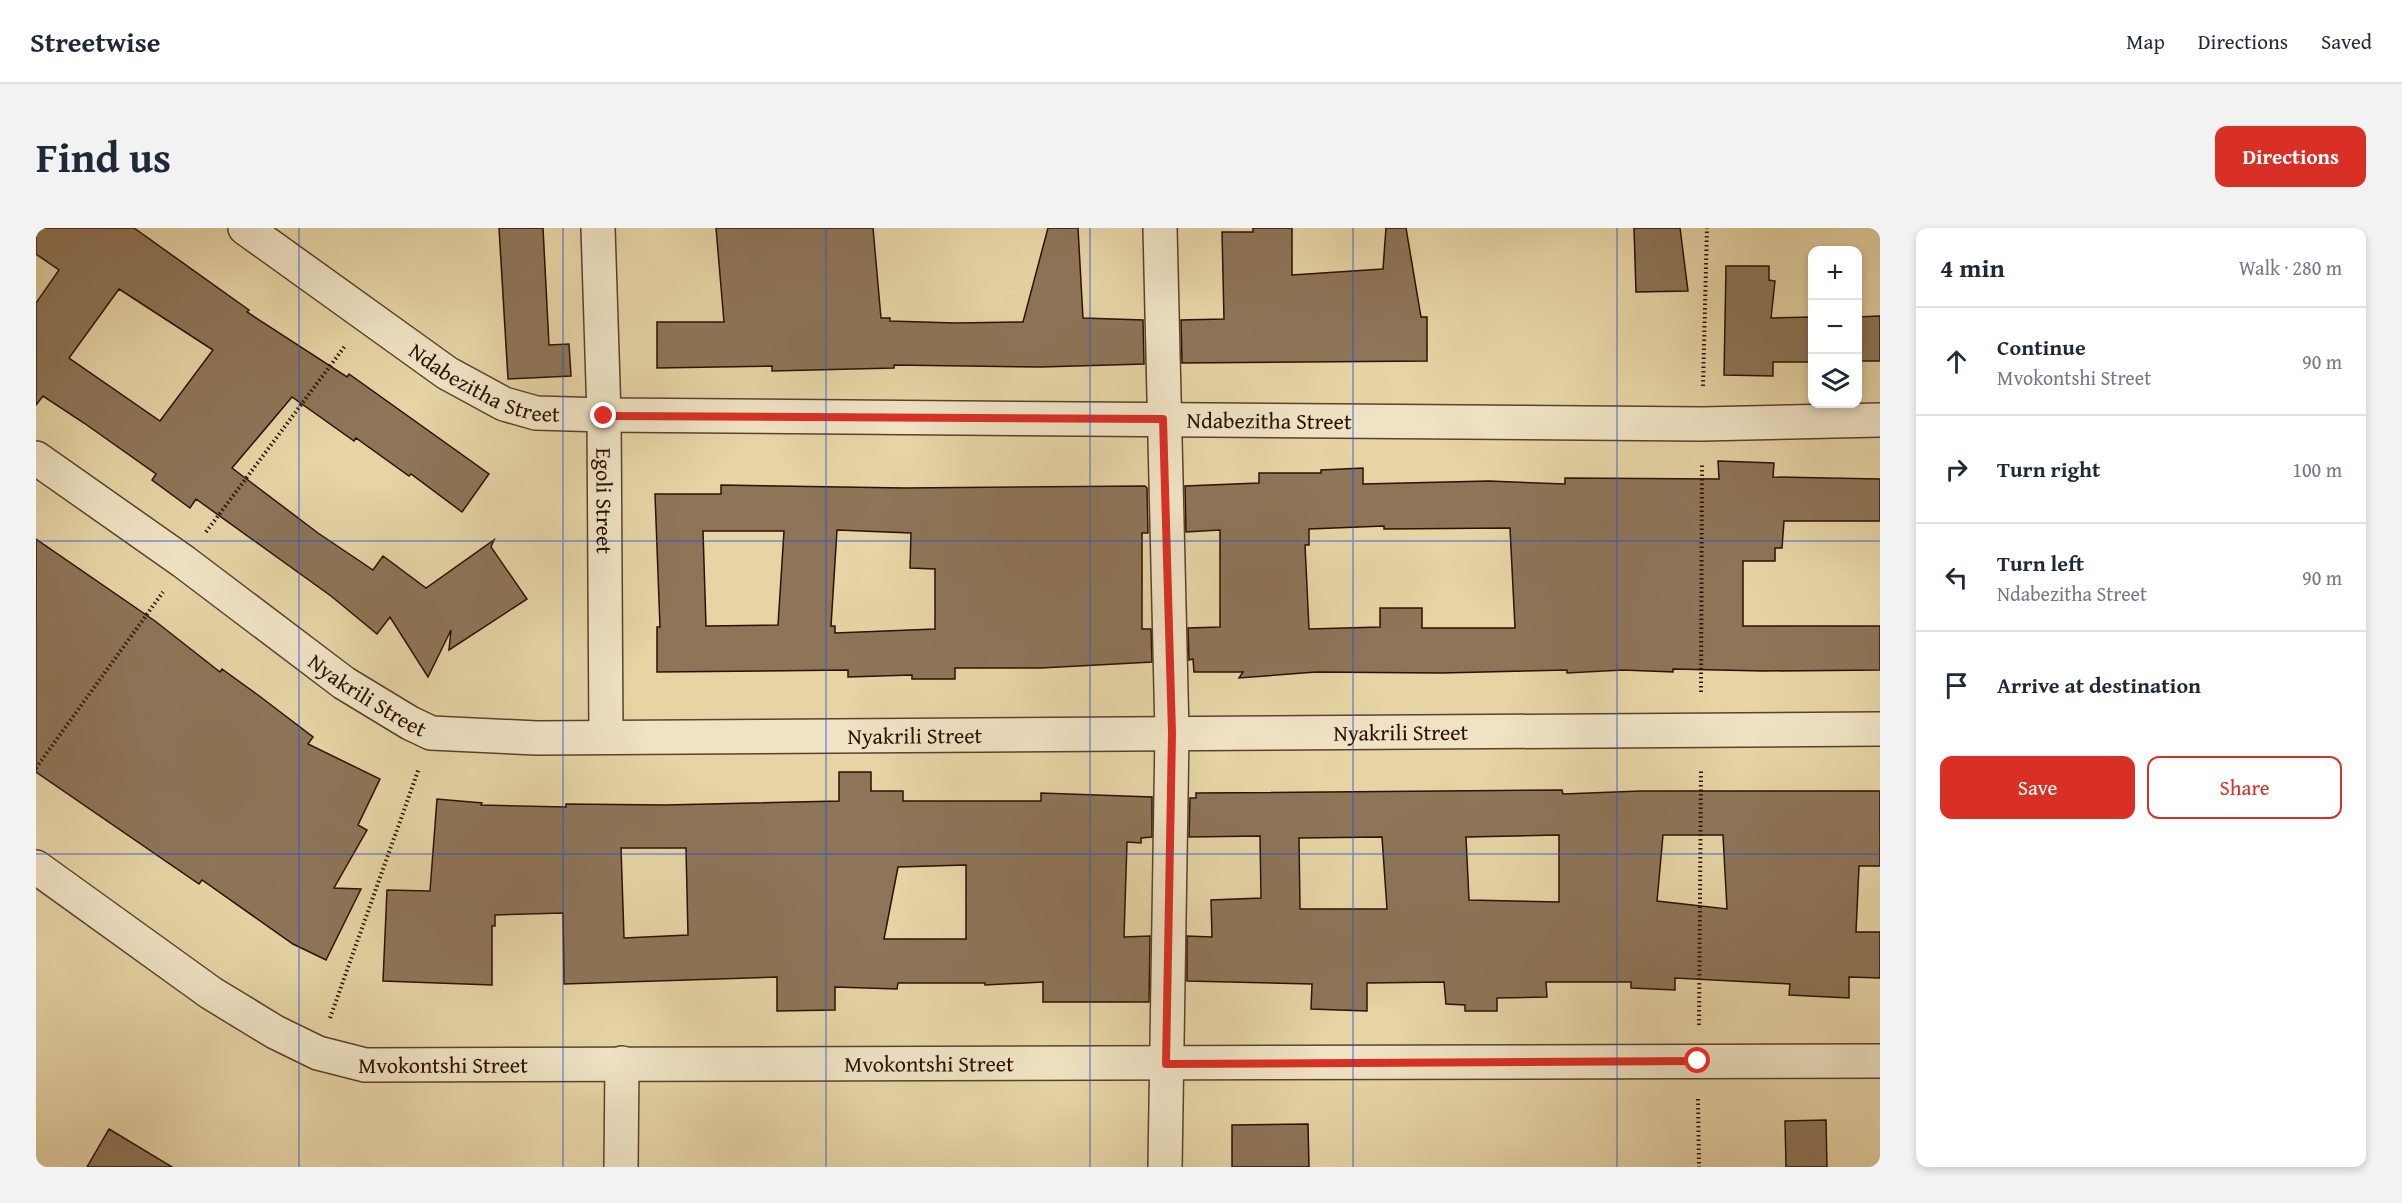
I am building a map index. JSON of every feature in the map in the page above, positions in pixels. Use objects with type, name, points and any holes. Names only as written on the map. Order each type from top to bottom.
[{"type":"street","name":"Ndabezitha Street","points":[[245,228],[447,373],[504,404],[536,413],[604,416],[1702,424],[1880,420]]},
{"type":"street","name":"Egoli Street","points":[[598,228],[604,416],[606,737]]},
{"type":"street","points":[[1160,228],[1172,733],[1165,1167]]},
{"type":"street","name":"Nyakrili Street","points":[[36,458],[184,562],[344,683],[431,733],[537,738],[1880,729]]},
{"type":"street","name":"Mvokontshi Street","points":[[36,867],[211,993],[275,1032],[318,1053],[365,1065],[1880,1060]]},
{"type":"street","points":[[621,1167],[622,1063]]},
{"type":"path","points":[[36,768],[184,562],[367,316]]},
{"type":"path","points":[[318,1053],[431,733]]},
{"type":"building","points":[[36,228],[134,228],[249,310],[247,312],[347,377],[349,374],[489,474],[462,512],[411,474],[409,476],[356,438],[354,441],[292,397],[232,468],[318,533],[373,570],[383,556],[426,588],[494,540],[491,547],[527,599],[449,650],[451,630],[428,677],[390,617],[377,634],[331,596],[196,499],[190,508],[152,480],[156,474],[84,423],[43,396],[36,405],[36,303],[59,270],[36,254]],"holes":[[[119,289],[213,350],[160,421],[69,358]]]},
{"type":"building","points":[[499,228],[543,228],[549,345],[569,344],[571,376],[508,379]]},
{"type":"building","points":[[716,228],[873,228],[881,318],[890,318],[890,321],[955,323],[1023,322],[1048,228],[1078,228],[1083,318],[1143,320],[1144,364],[1041,367],[894,365],[894,368],[772,371],[772,366],[657,368],[657,322],[724,322]]},
{"type":"building","points":[[1253,228],[1292,228],[1292,275],[1383,269],[1386,228],[1406,228],[1421,317],[1427,317],[1427,361],[1182,363],[1181,320],[1224,319],[1222,232],[1253,232]]},
{"type":"building","points":[[1634,228],[1680,228],[1688,291],[1636,292]]},
{"type":"building","points":[[1726,266],[1769,266],[1769,280],[1775,281],[1771,318],[1808,317],[1808,362],[1773,362],[1773,376],[1724,375]]},
{"type":"building","points":[[1880,316],[1880,361],[1862,361],[1862,317]]},
{"type":"building","points":[[1718,461],[1774,463],[1773,477],[1880,479],[1880,521],[1784,521],[1782,548],[1775,548],[1775,561],[1743,561],[1743,626],[1880,626],[1880,670],[1673,669],[1673,672],[1623,670],[1567,673],[1567,670],[1441,673],[1316,672],[1239,678],[1243,672],[1194,672],[1193,659],[1189,660],[1188,628],[1220,627],[1220,530],[1186,532],[1185,486],[1259,483],[1259,473],[1321,473],[1321,470],[1363,468],[1363,484],[1489,481],[1565,484],[1565,478],[1719,479]],"holes":[[[1384,526],[1384,529],[1510,528],[1515,628],[1422,628],[1422,608],[1380,608],[1380,627],[1309,629],[1305,545],[1309,545],[1309,529]]]},
{"type":"building","points":[[721,485],[905,488],[1145,486],[1147,488],[1148,533],[1142,533],[1142,629],[1151,629],[1152,662],[1041,668],[955,668],[955,679],[912,679],[912,675],[848,677],[848,670],[657,672],[657,627],[660,627],[655,494],[721,494]],"holes":[[[837,530],[911,533],[910,568],[935,569],[935,629],[835,633],[835,626],[831,626]],[[703,531],[784,531],[778,625],[706,626]]]},
{"type":"building","points":[[36,539],[155,621],[220,672],[222,669],[258,695],[313,737],[308,744],[380,779],[358,825],[367,830],[334,888],[361,889],[326,960],[293,944],[202,880],[199,884],[36,772]]},
{"type":"building","points":[[839,772],[871,772],[871,791],[903,791],[903,801],[1041,801],[1041,793],[1152,797],[1152,837],[1141,838],[1141,843],[1127,842],[1124,937],[1150,936],[1149,1002],[1043,1002],[1043,982],[985,985],[985,983],[898,983],[897,989],[835,987],[835,1010],[777,1011],[777,977],[564,984],[563,913],[495,915],[495,926],[492,926],[492,985],[383,981],[387,890],[430,891],[437,799],[482,803],[481,805],[566,807],[566,804],[665,805],[839,801]],"holes":[[[621,848],[686,848],[688,935],[624,938]],[[966,865],[966,939],[884,939],[898,867]]]},
{"type":"building","points":[[1562,790],[1563,794],[1641,791],[1880,791],[1880,866],[1859,866],[1856,932],[1880,932],[1880,978],[1849,977],[1849,998],[1789,995],[1790,984],[1675,978],[1675,990],[1631,988],[1631,982],[1546,982],[1547,997],[1497,998],[1497,1011],[1465,1011],[1465,1005],[1446,1004],[1444,982],[1367,983],[1367,1011],[1311,1009],[1312,984],[1187,981],[1187,936],[1212,937],[1211,900],[1261,898],[1260,836],[1189,837],[1190,798],[1196,798],[1196,793]],"holes":[[[1559,835],[1559,902],[1469,900],[1466,837]],[[1663,835],[1723,835],[1727,909],[1657,901]],[[1382,837],[1387,909],[1300,909],[1299,838]]]},
{"type":"building","points":[[1826,1120],[1827,1167],[1786,1167],[1785,1121]]},
{"type":"building","points":[[1308,1124],[1309,1167],[1232,1167],[1232,1125]]},
{"type":"building","points":[[109,1129],[172,1167],[87,1167]]},
{"type":"route","points":[[604,416],[1163,419],[1172,733],[1166,1064],[1698,1061]]}]
